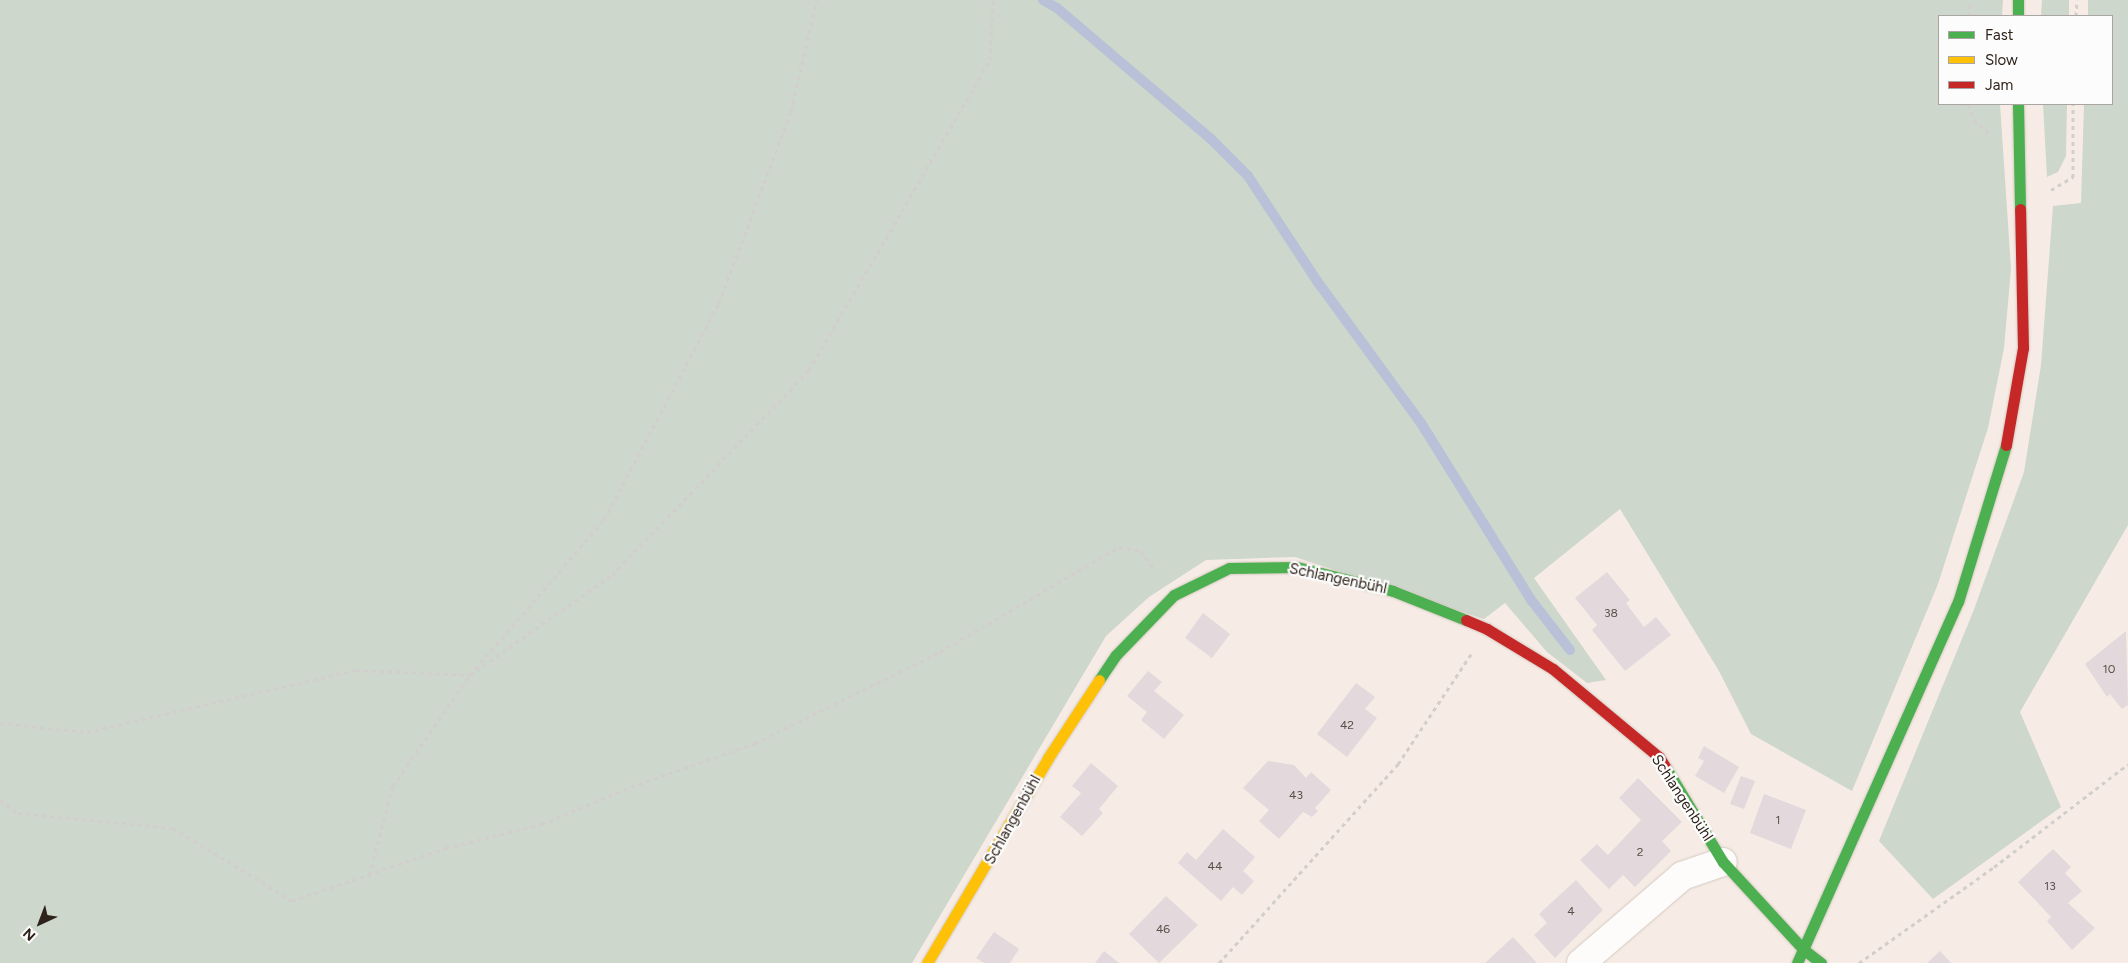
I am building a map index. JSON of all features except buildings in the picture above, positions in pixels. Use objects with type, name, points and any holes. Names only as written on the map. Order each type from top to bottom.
[{"type":"street","points":[[2018,0],[2018,15]]},
{"type":"street","points":[[1797,963],[1958,602],[2008,438],[2023,348],[2018,105]]},
{"type":"street","name":"Schlangenbühl","points":[[927,963],[982,876],[1048,758],[1116,655],[1174,594],[1229,568],[1297,568],[1393,591],[1488,629],[1553,670],[1659,756],[1724,862],[1803,949],[1821,963]]},
{"type":"street","points":[[1581,963],[1682,876],[1724,862]]},
{"type":"path","points":[[368,875],[393,786],[470,675],[604,520],[719,303],[790,111],[817,0]]},
{"type":"path","points":[[0,723],[87,732],[356,670],[470,675],[612,575],[809,370],[990,60],[993,0]]},
{"type":"path","points":[[1969,15],[1970,0]]},
{"type":"path","points":[[2076,15],[2077,0]]},
{"type":"path","points":[[2019,195],[2055,190],[2073,177],[2073,105]]},
{"type":"path","points":[[0,800],[18,813],[173,828],[292,901],[446,848],[542,824],[631,787],[755,743],[940,652],[1119,547],[1141,551],[1174,594]]},
{"type":"path","points":[[1219,963],[1398,764],[1488,629]]},
{"type":"path","points":[[1859,963],[1994,867],[2128,764]]},
{"type":"shaded area","points":[[0,0],[2003,0],[2002,15],[1938,15],[1938,105],[2000,105],[2011,269],[2004,348],[1988,428],[1938,584],[1852,791],[1751,734],[1719,671],[1620,509],[1534,578],[1606,680],[1587,683],[1547,652],[1505,603],[1484,619],[1295,557],[1206,560],[1149,597],[1106,636],[912,963],[0,963]]},
{"type":"shaded area","points":[[2042,0],[2069,0],[2069,15],[2041,15]]},
{"type":"shaded area","points":[[2088,0],[2128,0],[2128,525],[2020,712],[2061,807],[1933,899],[1879,841],[1973,612],[2024,472],[2041,365],[2053,206],[2081,203],[2084,105],[2113,105],[2113,15],[2088,15]]},
{"type":"shaded area","points":[[2043,105],[2067,105],[2066,156],[2058,172],[2047,177]]},
{"type":"waterway","points":[[1043,0],[1057,8],[1211,139],[1248,176],[1317,281],[1421,423],[1532,601],[1570,650]]},
{"type":"traffic: fast","points":[[2018,0],[2018,15]]},
{"type":"traffic: fast","points":[[2018,105],[2020,209]]},
{"type":"traffic: fast","points":[[1797,963],[1958,602],[2006,445]]},
{"type":"traffic: fast","points":[[1099,680],[1116,655],[1174,595],[1229,568],[1297,567],[1393,591],[1466,620]]},
{"type":"traffic: fast","points":[[1666,768],[1723,862],[1803,949],[1821,963]]},
{"type":"traffic: slow","points":[[927,963],[1048,758],[1099,680]]},
{"type":"traffic: jam","points":[[2006,445],[2023,348],[2020,209]]},
{"type":"traffic: jam","points":[[1466,620],[1487,629],[1553,669],[1659,757],[1666,768]]}]
